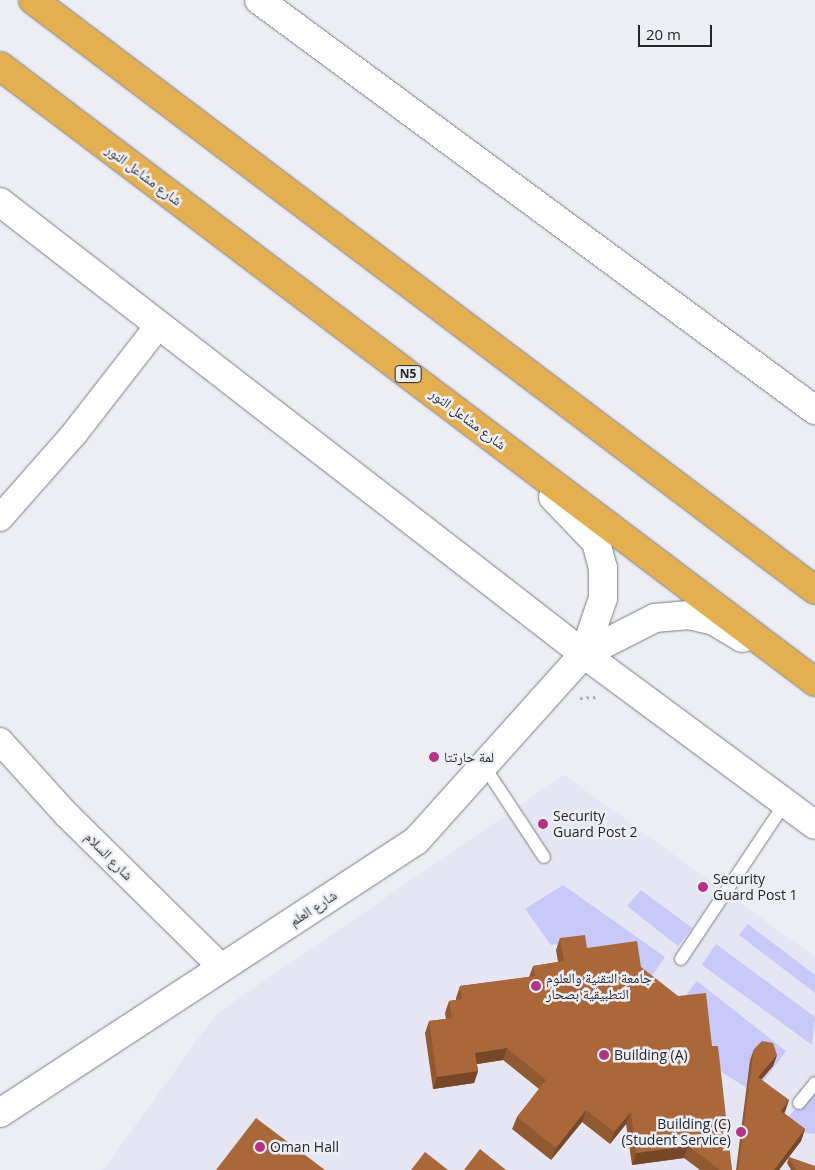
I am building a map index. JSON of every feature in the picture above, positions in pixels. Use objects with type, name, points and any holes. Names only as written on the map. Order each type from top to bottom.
[{"type":"highway","points":[[32,0],[815,590]]},
{"type":"highway","name":"شارع مشاعل النور","points":[[0,66],[815,682]]},
{"type":"street","points":[[259,0],[814,407]]},
{"type":"street","points":[[0,202],[584,654],[815,825]]},
{"type":"street","points":[[0,518],[74,434],[159,325]]},
{"type":"street","points":[[480,428],[580,521],[596,542],[603,598],[584,654]]},
{"type":"street","points":[[584,654],[655,618],[689,615],[714,621],[815,682]]},
{"type":"street","name":"شارع العلم","points":[[0,1113],[416,841],[584,654]]},
{"type":"street","name":"شارع السلام","points":[[0,741],[66,814],[222,968]]},
{"type":"lane","points":[[484,766],[544,857]]},
{"type":"lane","points":[[682,959],[785,803]]},
{"type":"lane","points":[[799,1103],[815,1083]]},
{"type":"path","points":[[576,698],[601,698]]},
{"type":"shaded area","name":"جامعة التقنية والعلوم التطبيقية بصحار","points":[[564,775],[815,957],[815,1170],[103,1170],[216,1014]]},
{"type":"shaded area","points":[[563,885],[665,957],[647,983],[577,942],[551,945],[525,909]]},
{"type":"shaded area","points":[[641,890],[692,928],[678,946],[627,906]]},
{"type":"shaded area","points":[[748,924],[815,975],[815,993],[739,935]]},
{"type":"shaded area","points":[[716,944],[815,1017],[812,1045],[702,965]]},
{"type":"shaded area","points":[[697,981],[786,1051],[755,1093],[723,1073],[680,1002]]},
{"type":"shaded area","points":[[815,1084],[815,1134],[805,1133],[787,1119]]},
{"type":"building","name":"Building (A)","points":[[585,935],[587,948],[637,941],[641,967],[678,996],[706,993],[712,1046],[718,1046],[732,1170],[720,1170],[688,1146],[636,1153],[631,1112],[614,1132],[586,1110],[556,1148],[517,1117],[546,1080],[507,1048],[475,1053],[478,1071],[437,1077],[429,1021],[452,1018],[449,1001],[462,999],[460,986],[535,976],[533,966],[564,961],[560,938]]},
{"type":"building","points":[[762,1041],[773,1043],[777,1055],[758,1077],[789,1100],[781,1111],[805,1129],[774,1170],[738,1170],[754,1049]]},
{"type":"building","name":"Oman Hall","points":[[256,1118],[325,1170],[216,1170]]},
{"type":"building","points":[[480,1149],[506,1170],[464,1170]]},
{"type":"building","points":[[425,1152],[448,1170],[411,1170]]},
{"type":"building","points":[[789,1157],[815,1166],[815,1170],[796,1170]]},
{"type":"place","name":"لمة حارتتا","points":[[434,757]]},
{"type":"place","name":"Security Guard Post 2","points":[[543,824]]},
{"type":"place","name":"Security Guard Post 1","points":[[703,887]]},
{"type":"place","name":"جامعة التقنية والعلوم التطبيقية بصحار","points":[[536,986]]},
{"type":"place","name":"Building (A)","points":[[604,1055]]},
{"type":"place","name":"Building (C) (Student Service)","points":[[741,1132]]},
{"type":"place","name":"Oman Hall","points":[[260,1147]]}]
